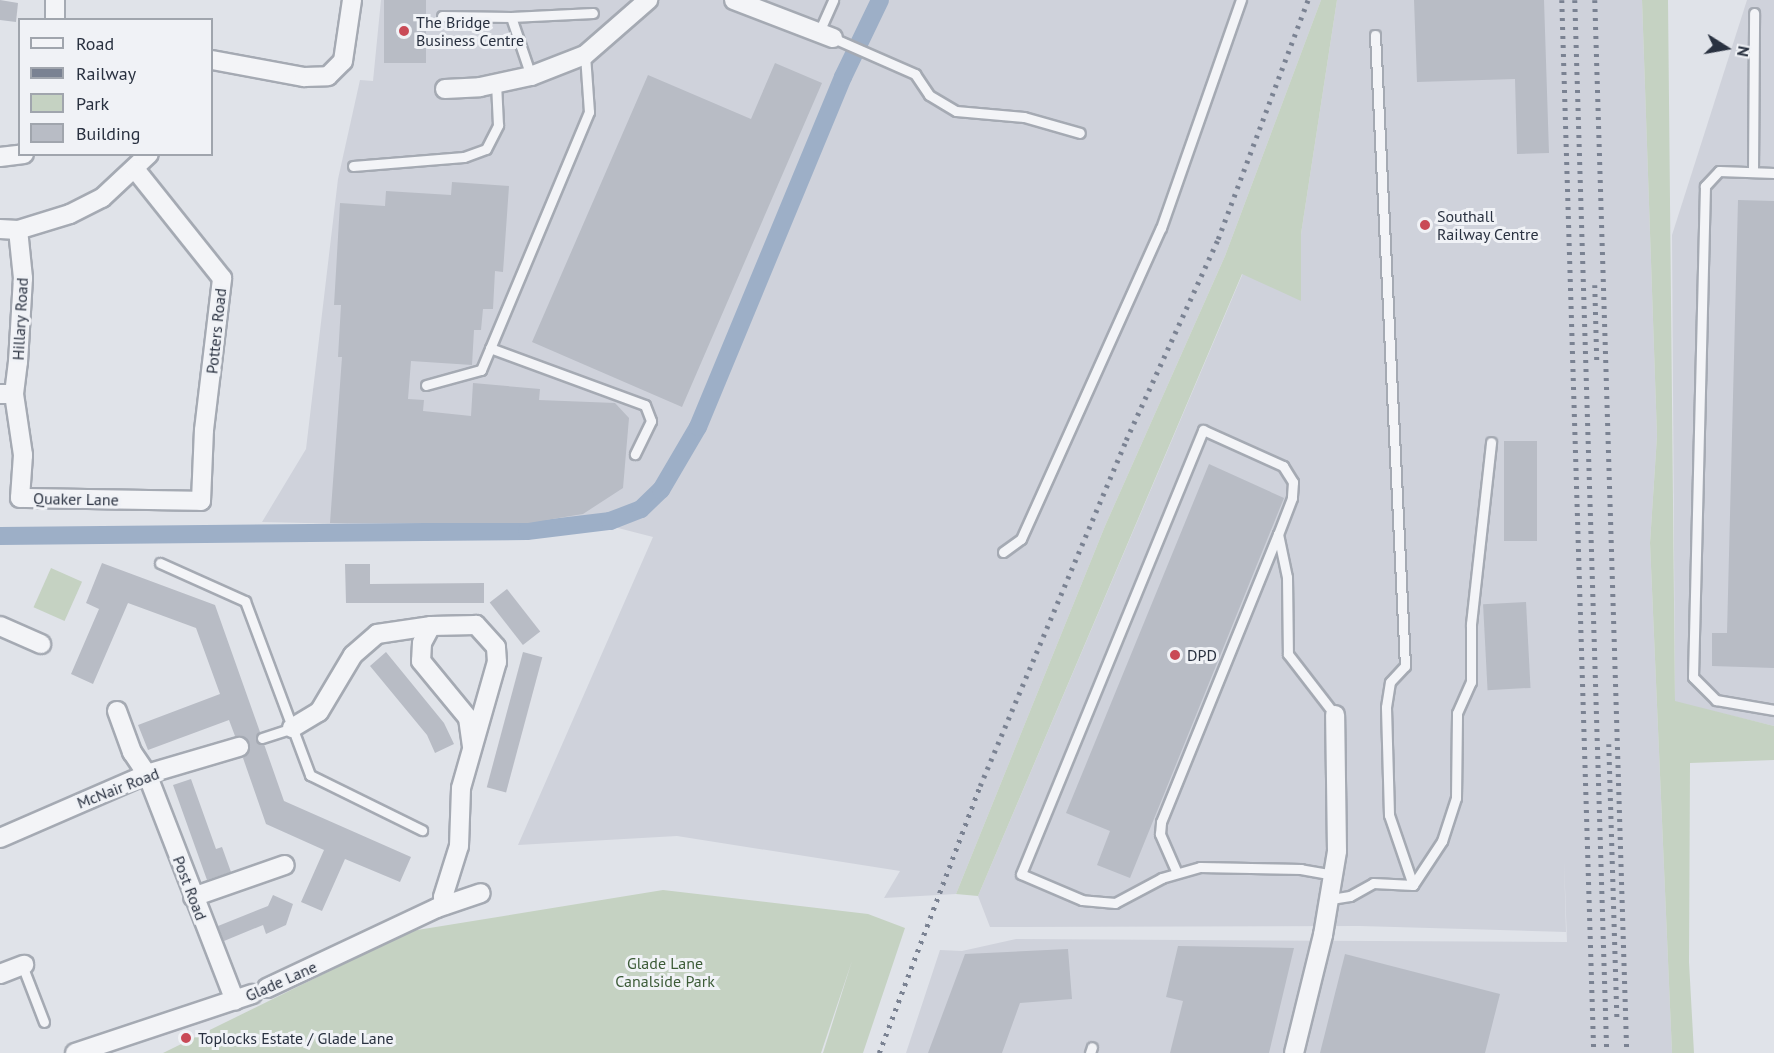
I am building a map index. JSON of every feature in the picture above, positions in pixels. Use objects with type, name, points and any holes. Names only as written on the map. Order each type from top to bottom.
[{"type":"street","points":[[55,0],[56,18]]},
{"type":"street","points":[[213,63],[304,77],[328,76],[343,61],[352,0]]},
{"type":"street","points":[[445,89],[531,76],[585,55],[648,0]]},
{"type":"street","points":[[734,0],[826,35]]},
{"type":"street","points":[[0,157],[18,155]]},
{"type":"street","points":[[0,229],[18,230],[70,214],[102,198],[147,156]]},
{"type":"street","name":"Potters Road","points":[[135,169],[222,278],[204,430],[202,494]]},
{"type":"street","name":"Hillary Road","points":[[7,394],[23,278],[18,230]]},
{"type":"street","name":"Quaker Lane","points":[[7,394],[23,455],[20,498],[202,494]]},
{"type":"street","points":[[292,728],[319,712],[353,655],[377,634],[387,630],[476,625],[496,646],[497,662],[461,788],[459,846],[443,897],[445,905]]},
{"type":"street","points":[[0,626],[41,644]]},
{"type":"street","points":[[421,661],[422,643],[431,626]]},
{"type":"street","points":[[387,630],[403,639],[468,718],[472,746]]},
{"type":"street","name":"Post Road","points":[[117,711],[132,752],[147,774],[193,897],[251,994]]},
{"type":"street","points":[[1294,1053],[1331,899],[1337,851],[1335,716]]},
{"type":"street","name":"McNair Road","points":[[0,838],[147,774],[239,747]]},
{"type":"street","points":[[193,897],[285,865]]},
{"type":"street","name":"Glade Lane","points":[[75,1053],[102,1048],[251,994],[445,905],[481,893]]},
{"type":"street","points":[[0,974],[23,965]]},
{"type":"lane","points":[[833,0],[826,35],[915,74],[928,95],[956,111],[1024,117],[1080,133]]},
{"type":"lane","points":[[1003,552],[1021,539],[1161,228],[1241,0]]},
{"type":"lane","points":[[442,16],[511,17],[593,13]]},
{"type":"lane","points":[[1754,13],[1754,172]]},
{"type":"lane","points":[[511,17],[531,76]]},
{"type":"lane","points":[[1375,35],[1406,666],[1390,682],[1386,706],[1389,815],[1413,885]]},
{"type":"lane","points":[[426,385],[481,370],[589,112],[585,55]]},
{"type":"lane","points":[[352,166],[464,157],[486,149],[498,125],[496,83]]},
{"type":"lane","points":[[1774,172],[1719,171],[1705,186],[1693,677],[1716,700],[1774,710]]},
{"type":"lane","points":[[490,348],[645,405],[651,421],[635,454]]},
{"type":"lane","points":[[1177,873],[1160,834],[1161,822],[1292,498],[1293,482],[1283,466],[1203,430],[1021,874],[1082,900],[1115,903],[1177,873],[1200,867],[1300,869],[1334,875]]},
{"type":"lane","points":[[1413,885],[1442,841],[1456,798],[1457,713],[1471,681],[1471,624],[1491,442]]},
{"type":"lane","points":[[1278,534],[1287,577],[1288,654],[1335,716]]},
{"type":"lane","points":[[159,562],[245,601],[310,776],[422,830]]},
{"type":"lane","points":[[262,738],[292,728]]},
{"type":"lane","points":[[1331,899],[1350,896],[1373,883],[1413,885]]},
{"type":"lane","points":[[23,965],[44,1022]]},
{"type":"shaded area","points":[[381,0],[1321,0],[1225,256],[1105,526],[956,894],[884,898],[900,871],[677,836],[518,845],[653,537],[583,519],[516,528],[262,522],[306,449],[338,179],[360,80],[373,81]]},
{"type":"shaded area","points":[[1337,0],[1642,0],[1657,436],[1650,543],[1672,1053],[906,1053],[940,950],[962,951],[1016,939],[1567,942],[1564,860],[1566,932],[1360,926],[990,927],[978,896],[1243,273],[1301,300],[1301,234]]},
{"type":"shaded area","points":[[1747,0],[1774,0],[1774,726],[1675,702],[1672,235]]},
{"type":"green space","points":[[1321,0],[1337,0],[1301,234],[1301,301],[1242,274],[978,896],[956,894],[1105,526],[1225,256]]},
{"type":"green space","points":[[1642,0],[1668,0],[1675,701],[1774,726],[1774,760],[1690,763],[1689,962],[1694,1053],[1672,1053],[1650,543],[1657,436]]},
{"type":"green space","points":[[51,568],[82,582],[65,621],[34,607]]},
{"type":"green space","name":"Glade Lane Canalside Park","points":[[663,890],[868,914],[905,928],[863,1053],[823,1053],[852,961],[821,1053],[163,1053],[411,931]]},
{"type":"building","points":[[0,0],[18,3],[16,22],[0,20]]},
{"type":"building","name":"The Bridge Business Centre","points":[[384,0],[426,0],[426,63],[384,63]]},
{"type":"building","points":[[1414,0],[1544,0],[1549,153],[1517,154],[1515,79],[1417,82]]},
{"type":"building","points":[[775,63],[822,83],[682,407],[532,342],[648,75],[751,119]]},
{"type":"building","points":[[452,182],[509,186],[503,272],[495,271],[493,309],[483,309],[481,330],[474,330],[472,365],[411,361],[408,399],[424,400],[423,411],[471,416],[473,383],[540,389],[539,400],[615,403],[629,418],[623,488],[583,514],[528,523],[330,523],[342,357],[338,357],[341,305],[334,305],[340,203],[385,206],[386,191],[451,195]]},
{"type":"building","points":[[1738,200],[1774,201],[1774,668],[1712,666],[1712,633],[1727,633]]},
{"type":"building","points":[[1504,441],[1537,441],[1537,541],[1504,541]]},
{"type":"building","name":"DPD","points":[[1209,464],[1284,498],[1130,878],[1097,865],[1110,831],[1066,813]]},
{"type":"building","points":[[102,563],[215,605],[260,732],[256,741],[264,744],[284,801],[411,857],[400,882],[345,859],[322,911],[301,902],[324,850],[266,824],[243,758],[250,750],[250,743],[242,736],[235,736],[229,720],[148,750],[138,725],[220,694],[196,628],[128,603],[93,684],[71,674],[99,609],[86,603]]},
{"type":"building","points":[[345,564],[370,564],[370,584],[484,583],[484,603],[346,603]]},
{"type":"building","points":[[507,589],[540,632],[523,645],[490,603]]},
{"type":"building","points":[[1526,602],[1531,688],[1488,690],[1483,604]]},
{"type":"building","points":[[386,652],[444,723],[454,744],[435,753],[427,735],[370,666]]},
{"type":"building","points":[[523,652],[542,657],[506,792],[487,787]]},
{"type":"building","points":[[191,779],[216,849],[222,847],[231,872],[207,880],[173,785]]},
{"type":"building","points":[[273,895],[293,904],[286,925],[266,934],[263,925],[224,941],[218,926],[268,906]]},
{"type":"building","points":[[1178,946],[1294,948],[1269,1053],[1170,1053],[1183,1001],[1166,997]]},
{"type":"building","points":[[1068,949],[1072,999],[1020,1003],[1002,1053],[928,1053],[965,954]]},
{"type":"building","points":[[1345,954],[1500,994],[1485,1053],[1320,1053]]},
{"type":"waterway","points":[[0,536],[527,531],[610,521],[641,509],[661,490],[698,427],[843,77],[880,0]]},
{"type":"railway","points":[[879,1053],[980,786],[1126,440],[1218,239],[1308,0]]},
{"type":"railway","points":[[1562,0],[1594,1053]]},
{"type":"railway","points":[[1575,0],[1607,1053]]},
{"type":"railway","points":[[1595,0],[1627,1053]]},
{"type":"railway","points":[[1595,285],[1597,363]]},
{"type":"railway","points":[[1609,744],[1617,1017]]},
{"type":"place","name":"The Bridge Business Centre","points":[[404,31]]},
{"type":"place","name":"Southall Railway Centre","points":[[1425,225]]},
{"type":"place","name":"DPD","points":[[1175,655]]},
{"type":"place","name":"Toplocks Estate / Glade Lane","points":[[186,1038]]}]
